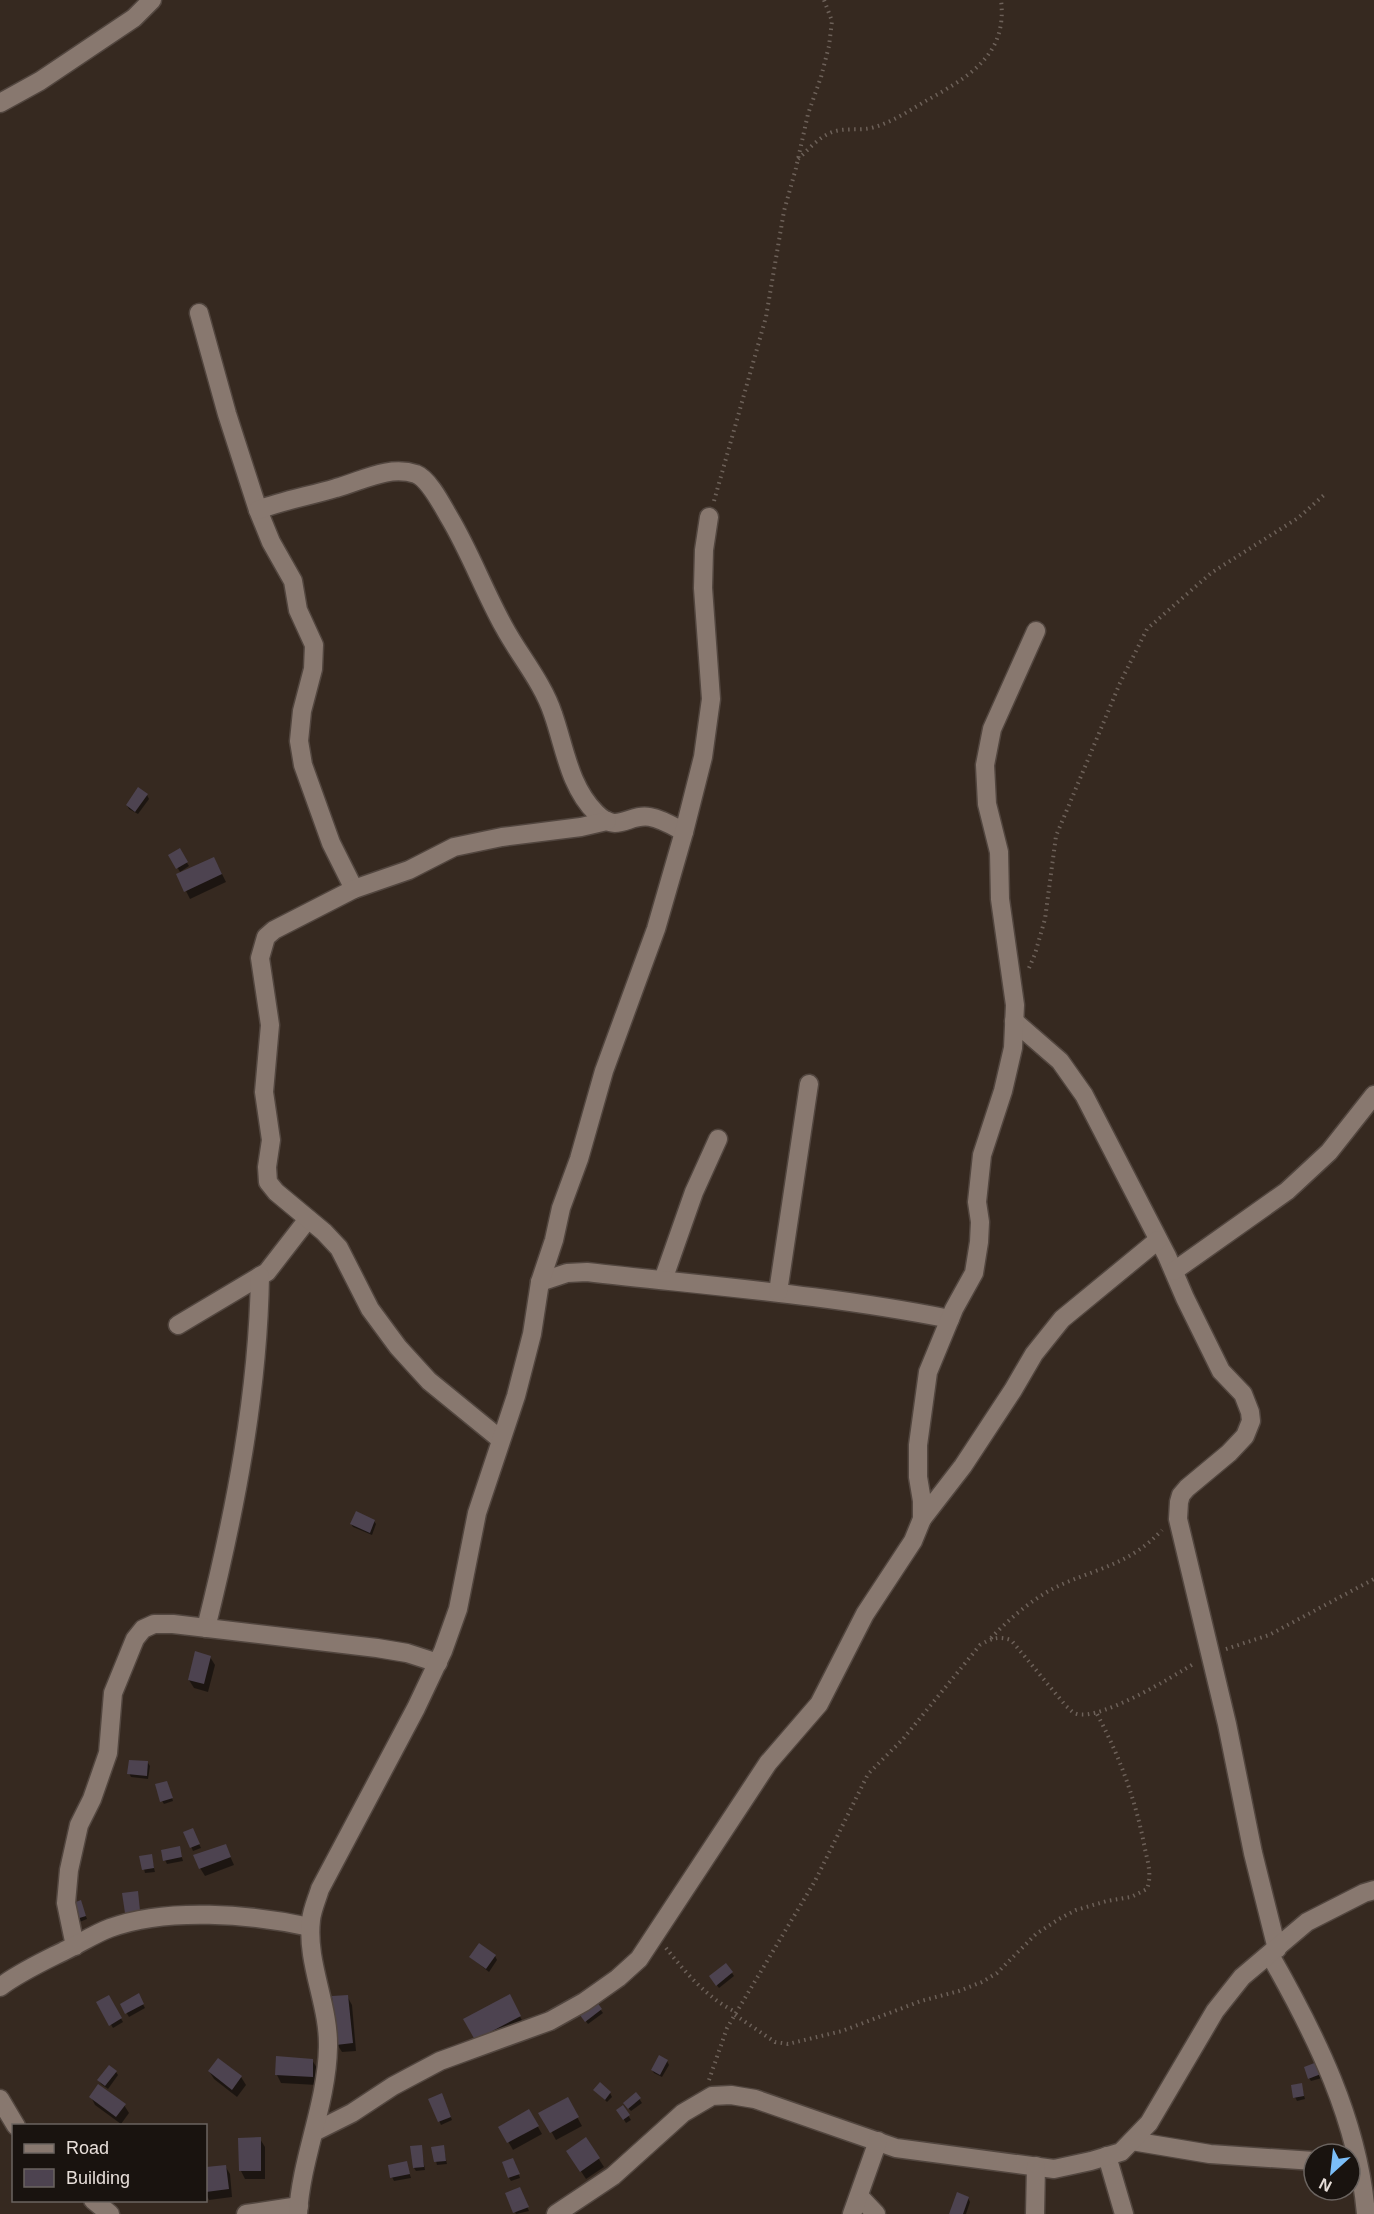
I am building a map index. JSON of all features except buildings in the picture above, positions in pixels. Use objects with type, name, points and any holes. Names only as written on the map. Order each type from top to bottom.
[{"type":"street","points":[[130,0],[134,18]]},
{"type":"street","points":[[0,103],[40,81],[134,18],[152,0]]},
{"type":"street","points":[[199,313],[227,414],[258,510],[271,542],[293,581],[298,610],[314,645],[313,669],[302,711],[299,741],[303,765],[331,843],[354,889]]},
{"type":"street","points":[[258,510],[283,500],[337,488],[374,474],[402,472],[418,475],[432,490],[453,525],[505,629],[544,694],[553,713],[570,771],[585,801],[607,821],[619,824],[635,818],[650,817],[684,832]]},
{"type":"street","points":[[246,2214],[298,2210],[328,2046],[324,2010],[310,1951],[311,1917],[320,1889],[438,1663],[458,1608],[477,1512],[516,1396],[532,1334],[540,1282],[604,1071],[656,929],[684,832],[703,757],[711,699],[703,588],[704,550],[709,517]]},
{"type":"street","points":[[314,2132],[352,2113],[393,2086],[440,2061],[550,2021],[584,2002],[618,1978],[639,1959],[657,1935],[768,1763],[819,1704],[865,1614],[913,1541],[921,1519],[918,1445],[928,1372],[950,1319],[974,1273],[979,1242],[980,1222],[977,1202],[982,1155],[1003,1091],[1013,1048],[1014,995],[1000,899],[999,852],[987,804],[985,765],[992,729],[1036,631]]},
{"type":"street","points":[[500,1439],[429,1381],[398,1347],[370,1309],[339,1248],[324,1232],[276,1192],[268,1182],[267,1167],[271,1140],[264,1092],[270,1025],[260,958],[266,937],[274,930],[354,889],[409,870],[454,847],[502,837],[580,827],[607,821]]},
{"type":"street","points":[[1014,1021],[1060,1061],[1084,1095],[1174,1271],[1221,1371],[1243,1394],[1251,1421],[1245,1436],[1229,1454],[1187,1488],[1181,1495],[1178,1511],[1227,1724],[1273,1952],[1315,2037],[1336,2086],[1349,2142]]},
{"type":"street","points":[[778,1292],[809,1084]]},
{"type":"street","points":[[1174,1271],[1287,1191],[1329,1152],[1374,1095]]},
{"type":"street","points":[[663,1280],[694,1192],[718,1139]]},
{"type":"street","points":[[178,1325],[267,1272],[308,1219]]},
{"type":"street","points":[[921,1519],[963,1466],[1034,1354],[1062,1319],[1158,1240]]},
{"type":"street","points":[[540,1282],[567,1273],[587,1272],[778,1292],[950,1319]]},
{"type":"street","points":[[206,1628],[237,1488],[260,1310],[260,1276]]},
{"type":"street","points":[[75,1946],[66,1903],[69,1870],[79,1825],[92,1799],[108,1753],[113,1693],[135,1639],[143,1629],[154,1624],[206,1628],[377,1648],[407,1653],[438,1663]]},
{"type":"street","points":[[556,2214],[613,2176],[683,2113],[712,2096],[730,2095],[755,2099],[896,2148],[1054,2169],[1121,2152],[1149,2123],[1215,2011],[1242,1977],[1307,1922],[1374,1890]]},
{"type":"street","points":[[0,1987],[20,1972],[110,1928],[151,1918],[236,1916],[273,1919],[310,1927]]},
{"type":"street","points":[[0,2099],[15,2124]]},
{"type":"street","points":[[852,2214],[878,2141]]},
{"type":"street","points":[[1132,2141],[1210,2154],[1302,2160]]},
{"type":"street","points":[[1107,2156],[1124,2214]]},
{"type":"street","points":[[1035,2214],[1036,2166]]},
{"type":"street","points":[[859,2196],[876,2214]]},
{"type":"street","points":[[1362,2197],[1366,2214]]},
{"type":"street","points":[[95,2202],[110,2214]]},
{"type":"path","points":[[709,517],[766,317],[784,211],[808,114],[829,46],[832,21],[824,0]]},
{"type":"path","points":[[798,159],[828,133],[870,128],[896,120],[978,69],[995,43],[1001,22],[1001,0]]},
{"type":"path","points":[[1014,995],[1035,954],[1045,919],[1056,836],[1120,683],[1147,629],[1211,573],[1298,518],[1324,495]]},
{"type":"path","points":[[706,2098],[711,2074],[727,2028],[820,1873],[868,1774],[903,1738],[980,1645],[990,1639],[1016,1613],[1064,1583],[1094,1573],[1143,1549],[1178,1511]]},
{"type":"path","points":[[990,1639],[1001,1636],[1011,1640],[1074,1714],[1097,1714],[1180,1673],[1210,1654],[1269,1635],[1374,1579]]},
{"type":"path","points":[[657,1935],[706,1992],[775,2042],[781,2043],[809,2040],[842,2031],[921,2001],[982,1982],[998,1973],[1036,1934],[1059,1919],[1076,1910],[1131,1897],[1147,1889],[1151,1879],[1139,1817],[1125,1774],[1097,1714]]}]
